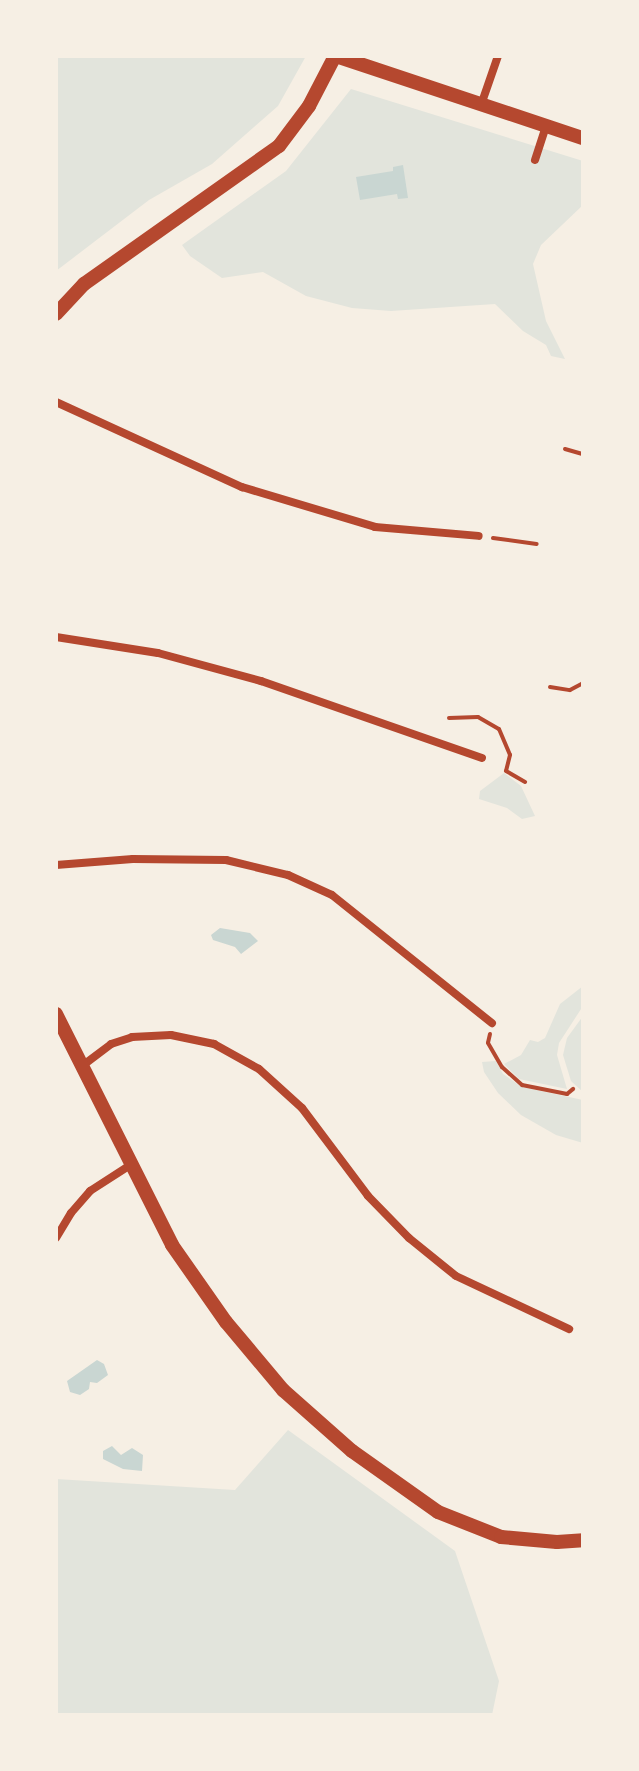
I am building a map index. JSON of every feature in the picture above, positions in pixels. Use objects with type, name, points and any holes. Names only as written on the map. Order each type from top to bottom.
[{"type":"street","points":[[56,314],[84,284],[279,146],[309,106],[336,56],[583,138]]},
{"type":"street","points":[[481,105],[498,56]]},
{"type":"street","points":[[535,160],[546,126]]},
{"type":"street","points":[[56,402],[242,487],[375,527],[479,536]]},
{"type":"street","points":[[56,637],[158,653],[261,681],[482,758]]},
{"type":"street","points":[[56,865],[133,859],[226,860],[288,875],[332,895],[492,1023]]},
{"type":"street","points":[[56,1014],[172,1245],[226,1322],[283,1390],[352,1451],[438,1512],[501,1537],[557,1542],[583,1540]]},
{"type":"street","points":[[82,1066],[111,1044],[132,1037],[171,1035],[214,1044],[259,1069],[302,1108],[368,1196],[409,1238],[456,1276],[569,1329]]},
{"type":"street","points":[[56,1238],[71,1213],[90,1191],[133,1164]]},
{"type":"path","points":[[565,449],[583,454]]},
{"type":"path","points":[[479,536],[537,544]]},
{"type":"path","points":[[550,687],[570,690],[583,683]]},
{"type":"path","points":[[449,718],[478,717],[499,729],[510,755],[506,771],[525,782]]},
{"type":"path","points":[[492,1023],[488,1043],[512,1078],[522,1085],[543,1090],[567,1094],[573,1089]]},
{"type":"shaded area","points":[[56,56],[306,56],[278,106],[212,164],[149,200],[56,271]]},
{"type":"shaded area","points":[[351,89],[583,161],[583,205],[541,245],[533,264],[546,321],[565,359],[551,356],[546,345],[523,331],[495,304],[391,311],[352,308],[306,296],[263,272],[222,278],[190,256],[182,245],[286,171]]},
{"type":"shaded area","points":[[403,165],[408,198],[398,199],[397,194],[360,200],[356,177],[393,171],[393,167]]},
{"type":"shaded area","points":[[504,773],[521,786],[535,816],[522,819],[507,808],[479,799],[480,791]]},
{"type":"shaded area","points":[[220,928],[250,933],[258,941],[241,954],[235,947],[213,940],[211,935]]},
{"type":"shaded area","points":[[583,986],[583,1006],[559,1043],[557,1055],[567,1089],[519,1079],[504,1064],[521,1055],[530,1040],[538,1042],[545,1038],[560,1004]]},
{"type":"shaded area","points":[[583,1016],[583,1092],[571,1081],[563,1055],[567,1038]]},
{"type":"shaded area","points":[[496,1061],[503,1074],[522,1087],[583,1100],[583,1143],[556,1135],[521,1115],[498,1093],[484,1072],[482,1062]]},
{"type":"shaded area","points":[[97,1360],[104,1364],[108,1375],[97,1383],[90,1382],[89,1389],[80,1395],[70,1392],[67,1381]]},
{"type":"shaded area","points":[[288,1430],[455,1551],[499,1681],[492,1715],[56,1715],[56,1479],[235,1490]]},
{"type":"shaded area","points":[[112,1446],[121,1455],[132,1448],[143,1455],[142,1471],[123,1469],[103,1459],[103,1451]]}]
